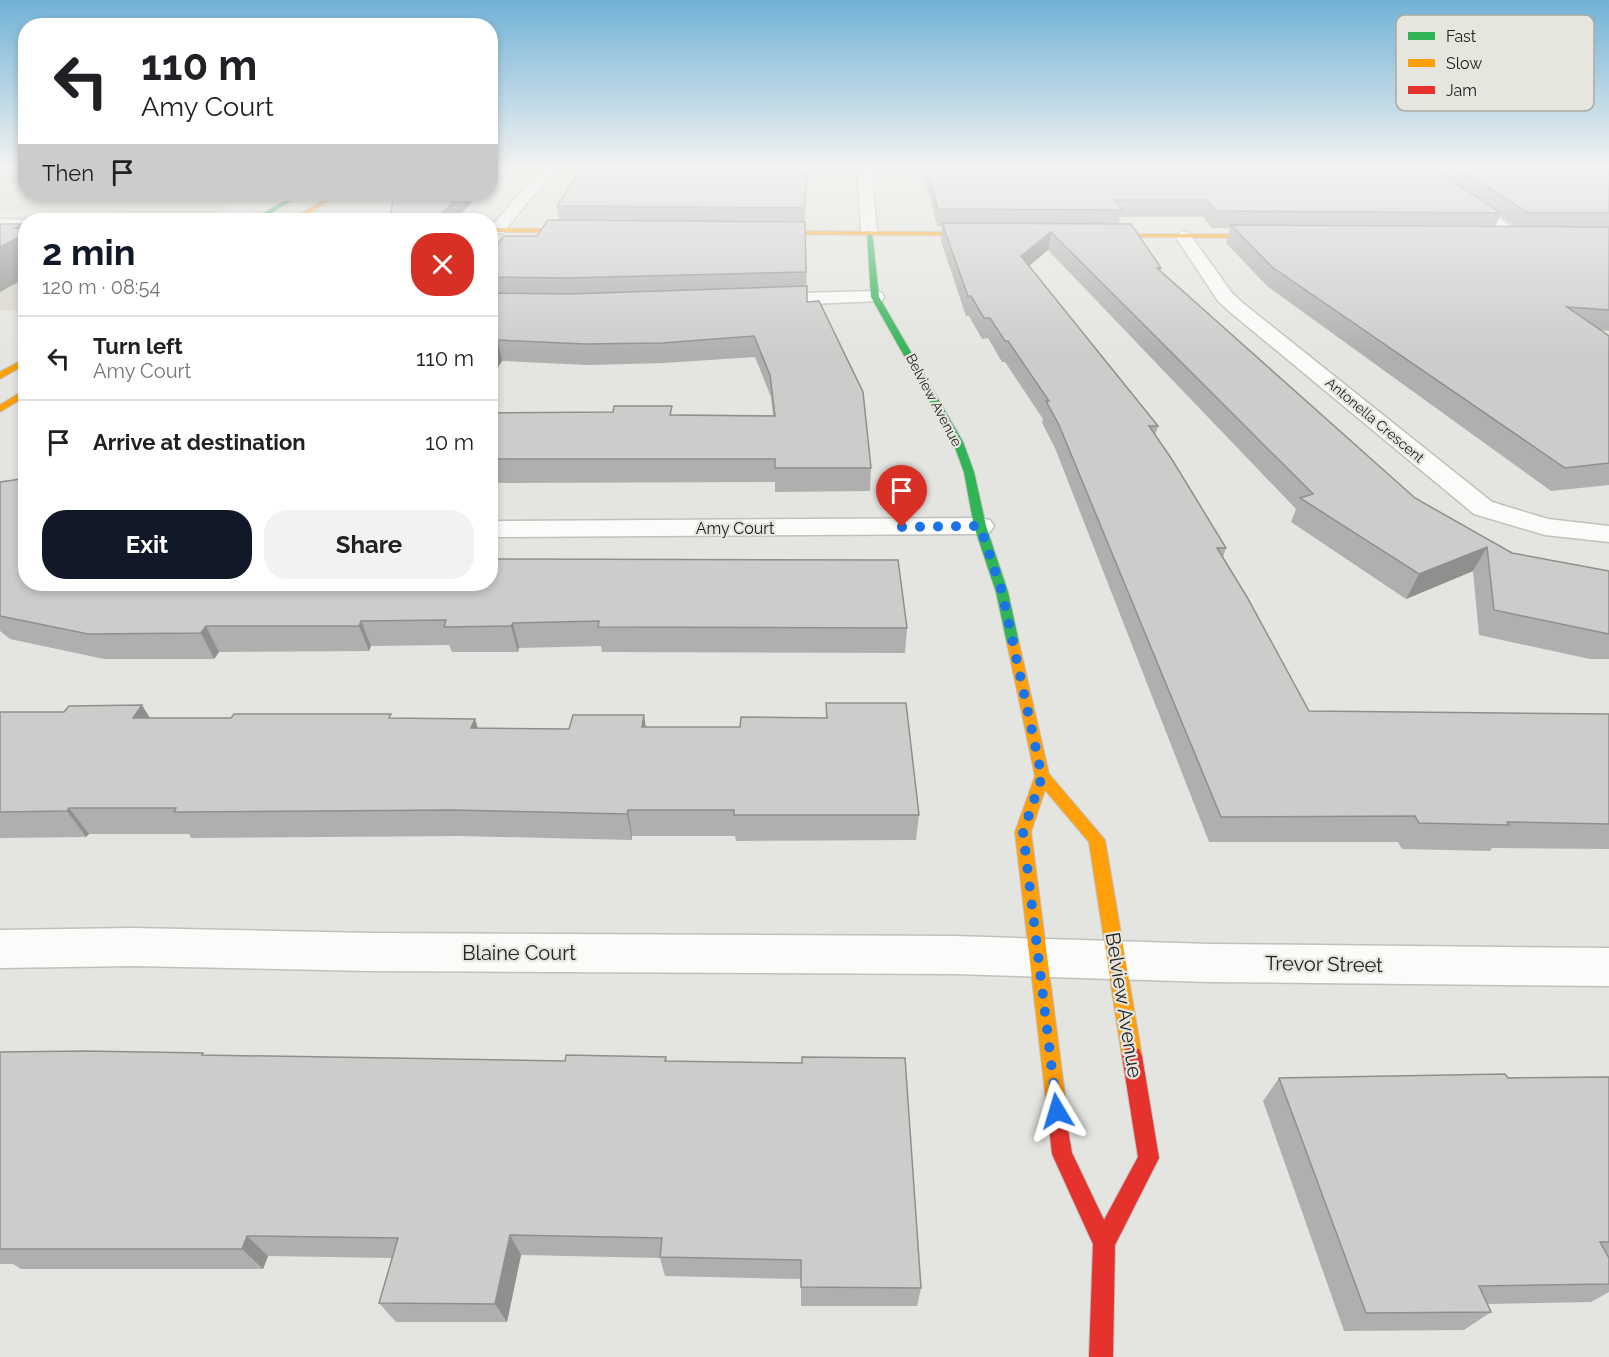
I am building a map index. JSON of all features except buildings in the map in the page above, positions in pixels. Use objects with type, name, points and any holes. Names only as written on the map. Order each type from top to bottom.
[{"type":"street","points":[[1513,229],[1527,238]]},
{"type":"street","points":[[498,230],[604,231]]},
{"type":"street","points":[[747,232],[1005,234]]},
{"type":"street","name":"Belview Avenue","points":[[869,232],[875,297],[958,442],[969,472],[980,526],[1002,592],[1042,777],[1097,840],[1149,1158],[1104,1243],[1101,1357]]},
{"type":"street","points":[[1077,235],[1282,237]]},
{"type":"street","name":"Antonella Crescent","points":[[1183,236],[1231,303],[1350,398],[1454,487],[1483,508],[1545,527],[1609,534]]},
{"type":"street","points":[[1498,238],[1527,238]]},
{"type":"street","points":[[749,300],[875,297]]},
{"type":"street","points":[[0,376],[18,365]]},
{"type":"street","points":[[0,409],[18,397]]},
{"type":"street","name":"Amy Court","points":[[498,529],[980,526]]},
{"type":"street","name":"Belview Avenue","points":[[1042,777],[1023,832],[1062,1154],[1104,1243]]},
{"type":"street","name":"Blaine Court","points":[[0,949],[133,948],[1039,957]]},
{"type":"street","name":"Trevor Street","points":[[1039,957],[1609,967]]},
{"type":"shaded area","points":[[0,242],[18,242],[18,311],[0,310]]},
{"type":"traffic: fast","points":[[869,232],[875,297],[958,442],[969,472],[980,526],[1002,592],[1013,643]]},
{"type":"traffic: slow","points":[[498,230],[585,231]]},
{"type":"traffic: slow","points":[[759,232],[987,234]]},
{"type":"traffic: slow","points":[[1095,235],[1272,236]]},
{"type":"traffic: slow","points":[[0,376],[18,365]]},
{"type":"traffic: slow","points":[[0,409],[18,397]]},
{"type":"traffic: slow","points":[[1013,643],[1042,776],[1097,840],[1132,1056]]},
{"type":"traffic: slow","points":[[1042,776],[1023,832],[1059,1126]]},
{"type":"traffic: jam","points":[[1101,1357],[1104,1243],[1149,1158],[1132,1056]]},
{"type":"traffic: jam","points":[[1059,1126],[1062,1154],[1104,1243]]},
{"type":"route","points":[[902,527],[980,526],[1002,592],[1042,777],[1023,832],[1057,1111]]}]
